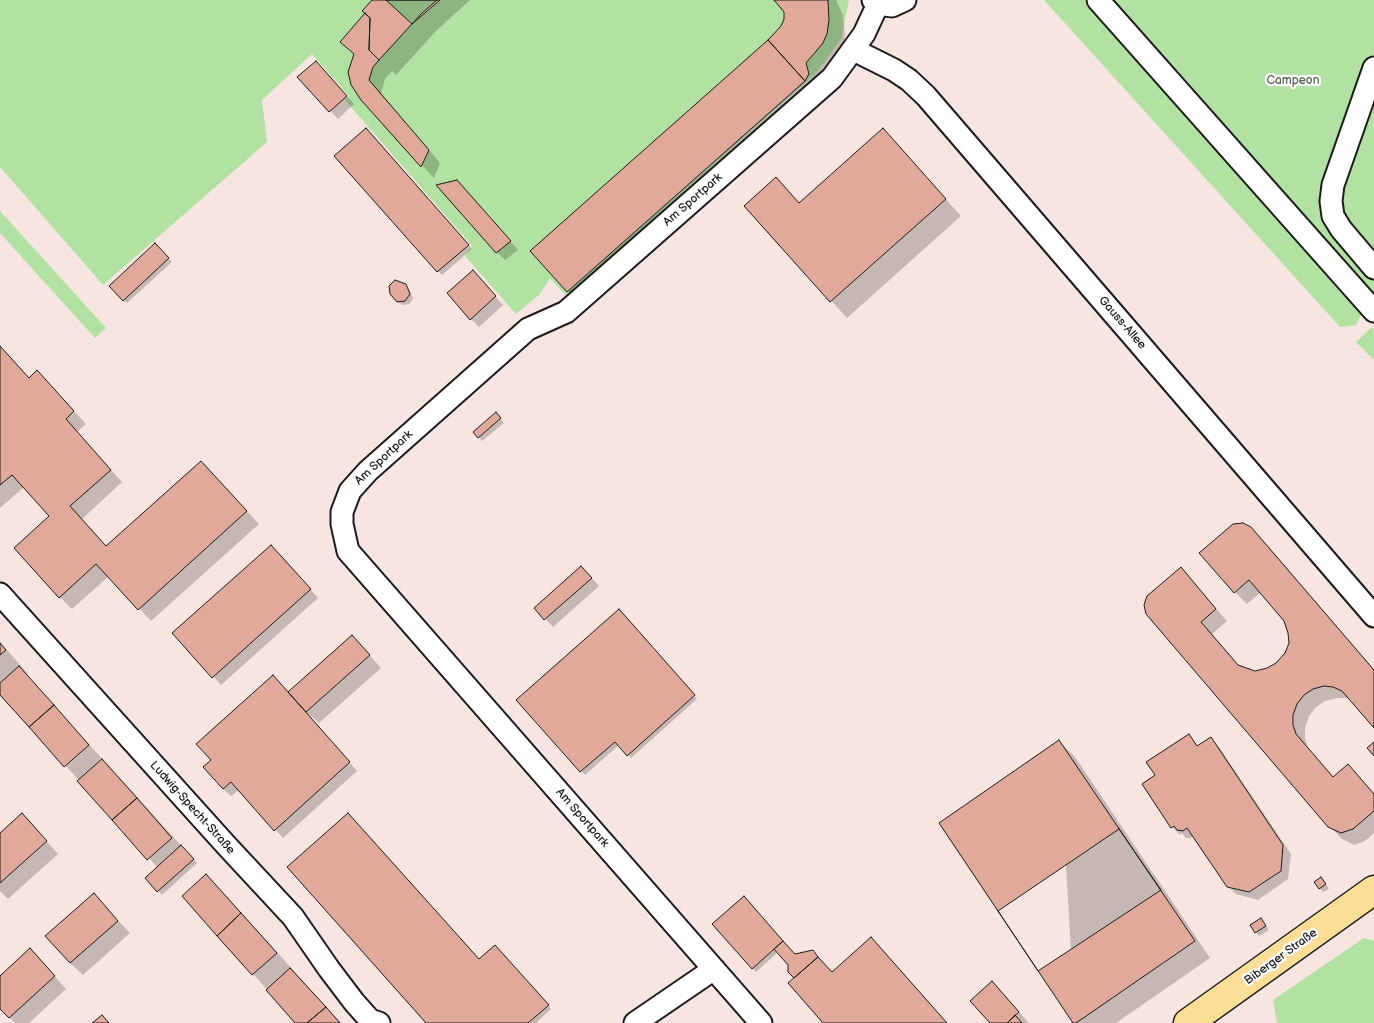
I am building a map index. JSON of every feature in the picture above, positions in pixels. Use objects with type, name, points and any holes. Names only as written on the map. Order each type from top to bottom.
[{"type":"main road","name":"Biberger Straße","points":[[1188,1023],[1374,890]]},
{"type":"street","name":"Am Sportpark","points":[[761,1023],[348,551],[342,524],[342,512],[350,491],[368,471],[528,328],[566,312],[832,78],[864,34],[875,2],[892,6],[904,0]]},
{"type":"street","points":[[1098,0],[1374,311]]},
{"type":"street","name":"Gauss-Allee","points":[[854,50],[894,70],[909,80],[926,96],[1374,616]]},
{"type":"street","points":[[1374,68],[1333,185],[1331,201],[1333,216],[1340,229],[1374,268]]},
{"type":"street","name":"Ludwig-Specht-Straße","points":[[0,594],[226,846],[293,917],[328,969],[354,1002],[370,1020],[379,1023]]},
{"type":"street","points":[[635,1023],[714,969]]},
{"type":"green space","points":[[0,0],[849,0],[841,39],[816,73],[566,296],[550,278],[540,294],[516,314],[465,256],[472,246],[345,100],[349,96],[312,54],[262,100],[267,142],[103,285],[0,167]]},
{"type":"green space","points":[[1044,0],[1084,0],[1363,311],[1356,325],[1340,327]]},
{"type":"green space","name":"Campeon","points":[[1113,0],[1374,0],[1374,297],[1187,81]]},
{"type":"green space","points":[[0,211],[106,328],[95,338],[0,233]]},
{"type":"green space","points":[[1372,327],[1374,330],[1374,360],[1356,342]]},
{"type":"green space","points":[[1364,938],[1374,941],[1374,1023],[1277,1023],[1273,1000]]},
{"type":"building","points":[[372,0],[437,0],[421,14],[379,60],[369,50],[370,18],[362,11]]},
{"type":"building","points":[[386,0],[440,0],[412,24]]},
{"type":"building","points":[[774,0],[828,0],[829,20],[827,34],[823,43],[806,63],[809,74],[805,81],[768,40],[781,26],[784,19],[784,12]]},
{"type":"building","points":[[365,13],[370,18],[369,50],[379,60],[373,67],[369,80],[429,150],[421,167],[361,100],[351,85],[348,72],[354,54],[340,42]]},
{"type":"building","points":[[768,40],[805,81],[567,292],[530,251]]},
{"type":"building","points":[[316,61],[347,96],[329,112],[297,77]]},
{"type":"building","points":[[366,128],[469,245],[437,272],[334,156]]},
{"type":"building","points":[[883,128],[946,199],[830,302],[744,206],[776,177],[799,203]]},
{"type":"building","points":[[457,180],[511,241],[496,253],[436,185]]},
{"type":"building","points":[[155,243],[169,258],[123,301],[109,286]]},
{"type":"building","points":[[473,270],[496,296],[470,320],[447,293]]},
{"type":"building","points":[[395,280],[406,284],[410,294],[405,301],[397,302],[390,294],[389,286]]},
{"type":"building","points":[[0,346],[29,378],[37,370],[74,411],[66,419],[111,470],[70,506],[106,546],[201,461],[247,511],[138,610],[96,564],[59,598],[14,548],[49,516],[12,475],[0,485]]},
{"type":"building","points":[[496,412],[501,418],[478,438],[473,432]]},
{"type":"building","points":[[1243,523],[1251,527],[1374,670],[1374,728],[1342,691],[1333,687],[1324,686],[1313,689],[1304,695],[1297,704],[1293,715],[1293,725],[1296,734],[1333,777],[1348,764],[1374,794],[1374,811],[1353,829],[1341,833],[1328,827],[1146,614],[1144,605],[1147,596],[1181,567],[1216,609],[1201,622],[1238,665],[1255,671],[1276,663],[1285,653],[1289,643],[1284,621],[1249,580],[1234,593],[1199,553],[1233,524]]},
{"type":"building","points":[[271,545],[311,589],[212,678],[172,633]]},
{"type":"building","points":[[581,566],[592,578],[544,620],[534,608]]},
{"type":"building","points":[[619,609],[695,695],[627,756],[615,742],[580,772],[516,700]]},
{"type":"building","points":[[352,635],[370,655],[306,712],[288,692]]},
{"type":"building","points":[[0,643],[6,650],[0,655]]},
{"type":"building","points":[[19,666],[54,705],[29,727],[0,695],[0,683]]},
{"type":"building","points":[[273,675],[350,762],[274,831],[231,782],[223,789],[203,767],[211,760],[196,744]]},
{"type":"building","points":[[54,705],[89,745],[64,767],[29,727]]},
{"type":"building","points":[[1189,734],[1197,746],[1211,737],[1283,845],[1281,871],[1249,892],[1227,887],[1187,828],[1183,831],[1177,830],[1174,826],[1171,828],[1142,784],[1155,775],[1146,762]]},
{"type":"building","points":[[1059,740],[1195,941],[1076,1023],[1073,1023],[939,823]]},
{"type":"building","points":[[1374,742],[1374,756],[1367,748]]},
{"type":"building","points":[[102,759],[137,798],[112,820],[77,781]]},
{"type":"building","points":[[137,798],[172,838],[147,860],[112,820]]},
{"type":"building","points":[[22,813],[47,841],[0,883],[0,833]]},
{"type":"building","points":[[348,813],[479,959],[495,945],[549,1005],[528,1023],[426,1023],[287,867]]},
{"type":"building","points":[[1119,829],[1161,890],[1038,971],[998,911]]},
{"type":"building","points":[[181,845],[194,859],[157,892],[145,878]]},
{"type":"building","points":[[206,874],[241,913],[217,936],[182,896]]},
{"type":"building","points":[[1321,877],[1326,884],[1319,889],[1314,882]]},
{"type":"building","points":[[94,893],[118,921],[70,963],[45,936]]},
{"type":"building","points":[[744,896],[783,941],[752,969],[712,924]]},
{"type":"building","points":[[241,913],[277,953],[252,975],[217,936]]},
{"type":"building","points":[[1261,918],[1266,926],[1255,933],[1250,925]]},
{"type":"building","points":[[871,937],[947,1023],[823,1023],[788,983],[818,957],[832,972]]},
{"type":"building","points":[[783,941],[795,954],[813,950],[818,957],[794,978],[788,972],[788,965],[774,949]]},
{"type":"building","points":[[30,948],[55,976],[9,1018],[0,1009],[0,976]]},
{"type":"building","points":[[290,968],[326,1007],[307,1023],[295,1023],[266,990]]},
{"type":"building","points":[[992,981],[1019,1012],[1007,1023],[990,1023],[970,1001]]},
{"type":"building","points":[[326,1007],[340,1023],[307,1023]]},
{"type":"building","points":[[102,1015],[109,1023],[92,1023]]},
{"type":"building","points":[[1015,1015],[1022,1023],[1007,1023]]}]
